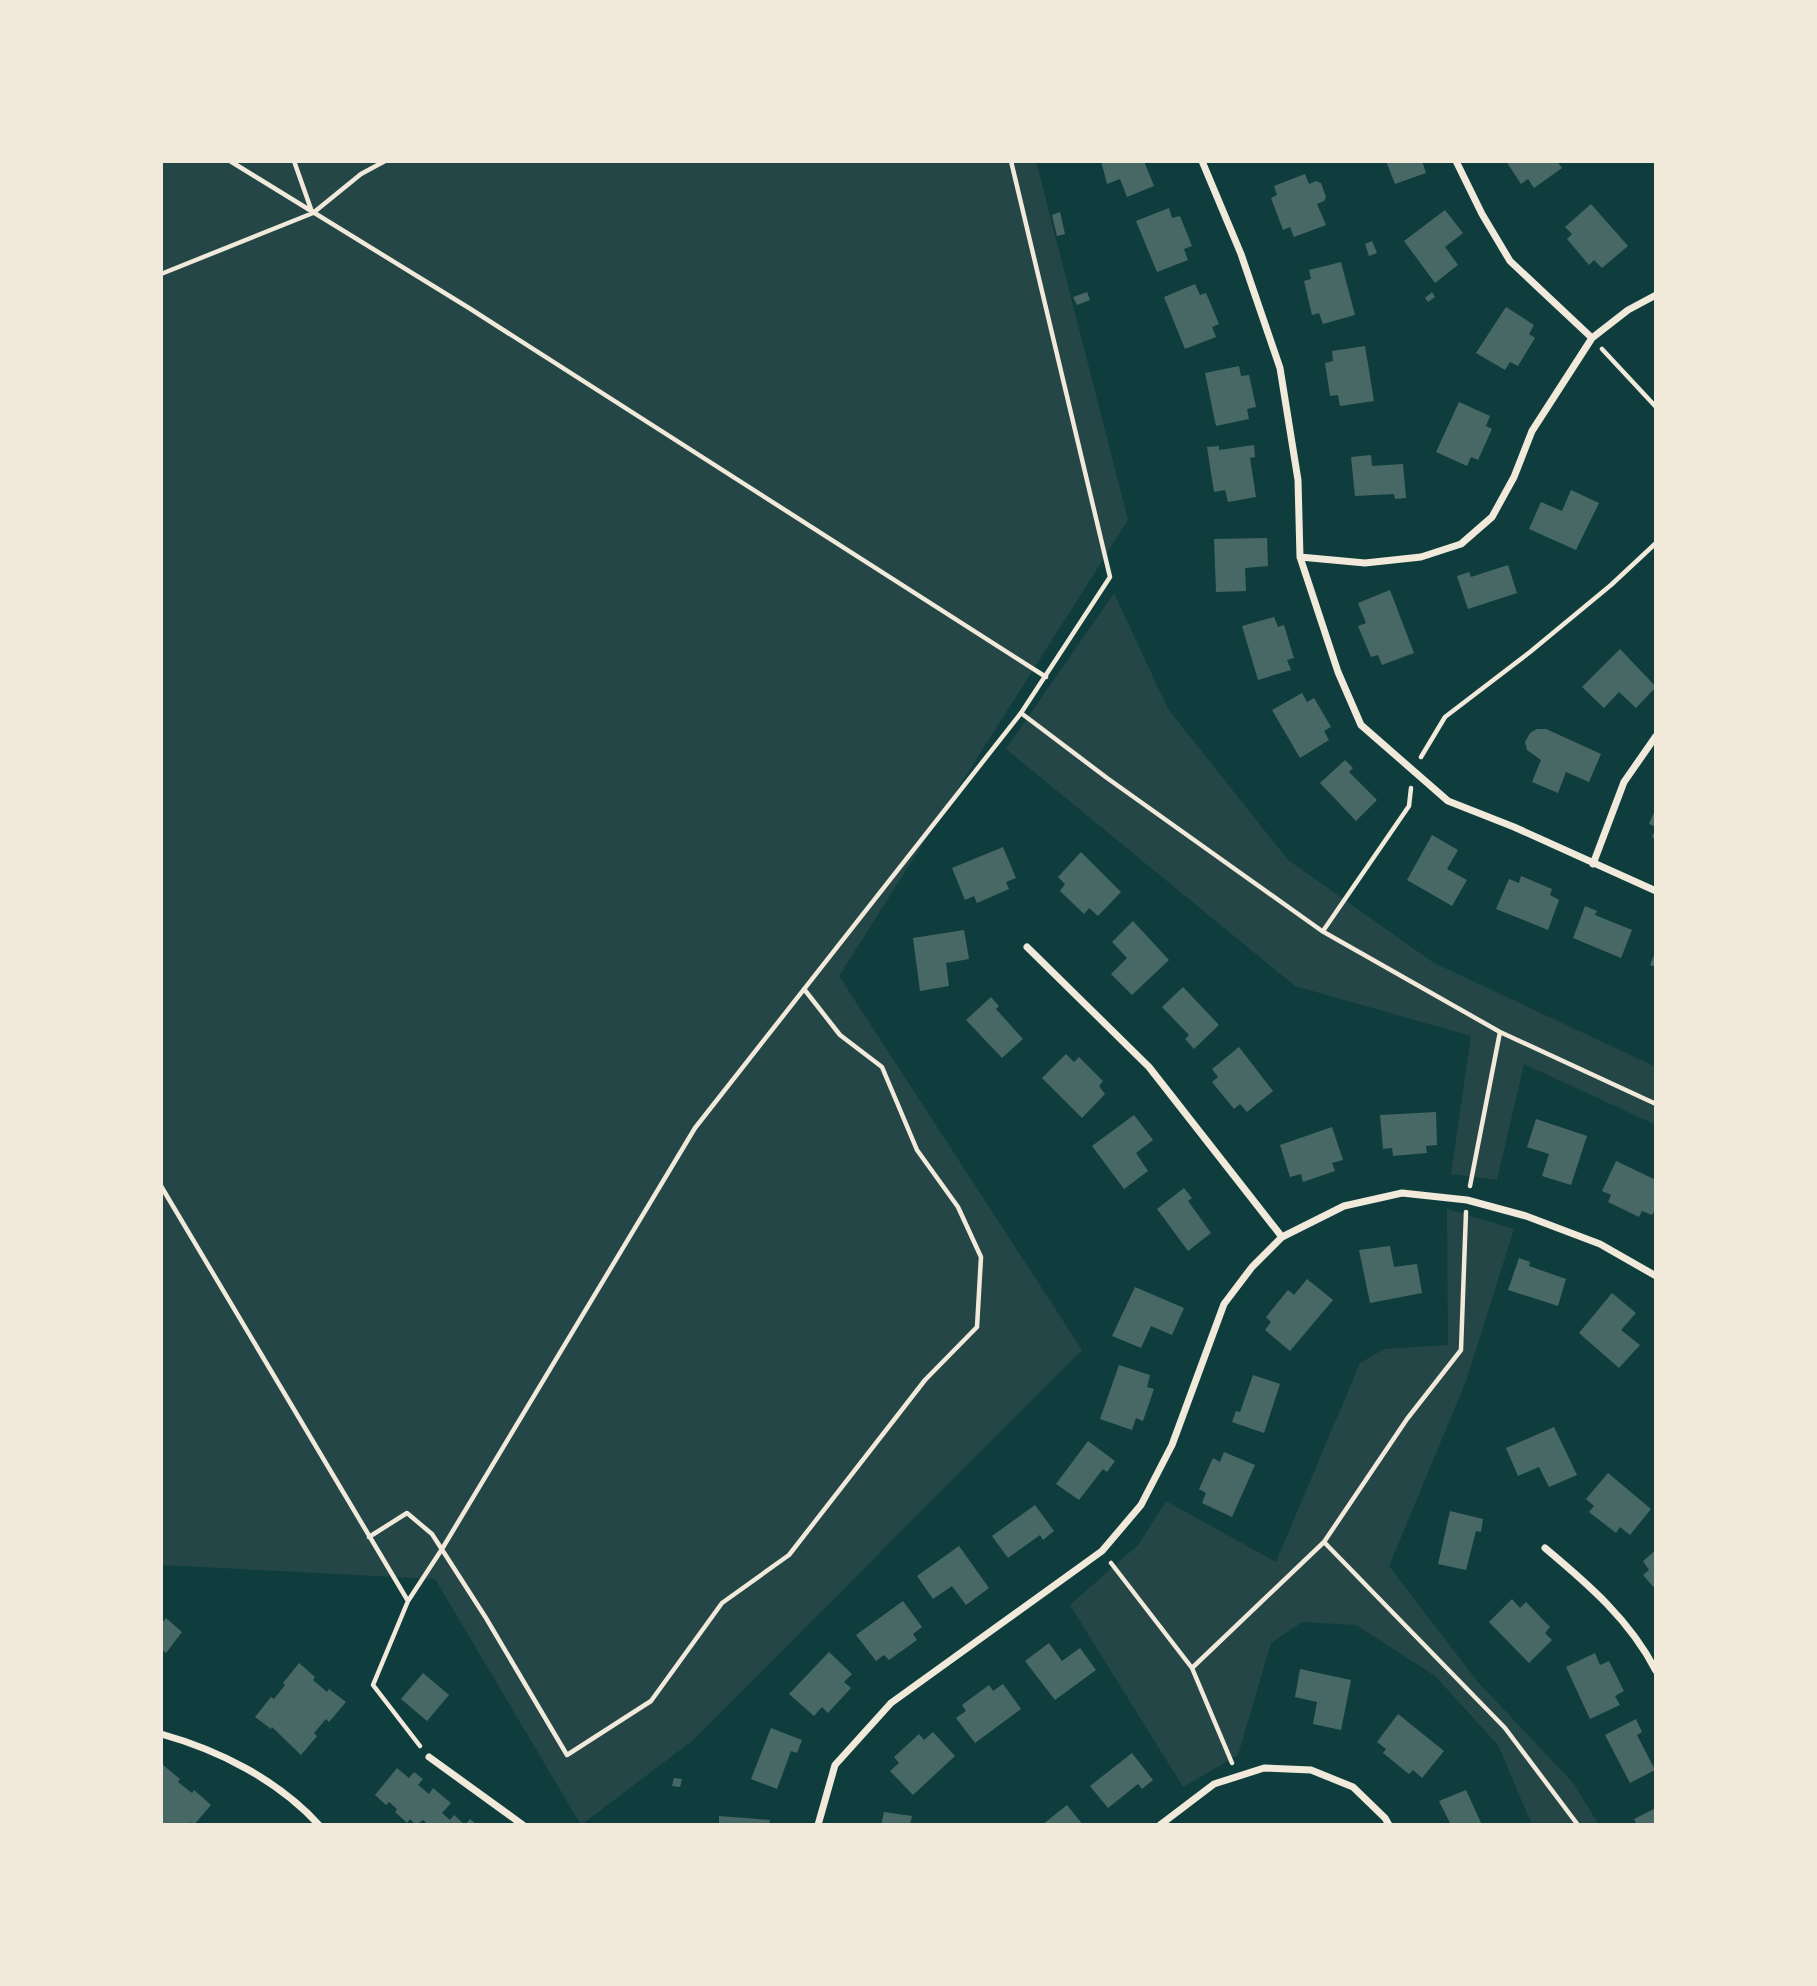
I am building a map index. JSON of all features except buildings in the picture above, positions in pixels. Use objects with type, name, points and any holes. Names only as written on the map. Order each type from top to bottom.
[{"type":"street","points":[[1202,161],[1241,254],[1280,368],[1297,480],[1300,557],[1338,672],[1361,725],[1448,801],[1514,827],[1656,891]]},
{"type":"street","points":[[1456,161],[1482,214],[1510,261],[1592,338]]},
{"type":"street","points":[[1300,557],[1365,563],[1420,556],[1461,544],[1492,517],[1514,477],[1532,431],[1592,338],[1628,310],[1656,295]]},
{"type":"street","points":[[1592,864],[1624,782],[1656,736]]},
{"type":"street","points":[[1027,947],[1149,1067],[1282,1237]]},
{"type":"street","points":[[818,1825],[835,1765],[891,1703],[1102,1551],[1141,1506],[1172,1445],[1224,1304],[1252,1267],[1282,1237],[1344,1206],[1402,1193],[1467,1200],[1526,1216],[1600,1244],[1656,1276]]},
{"type":"street","points":[[1545,1548],[1618,1615],[1656,1671]]},
{"type":"street","points":[[161,1734],[200,1747],[257,1775],[307,1811],[319,1825]]},
{"type":"street","points":[[429,1757],[523,1825]]},
{"type":"street","points":[[1160,1825],[1214,1784],[1264,1768],[1311,1770],[1353,1787],[1389,1825]]},
{"type":"path","points":[[230,161],[469,308],[1046,677]]},
{"type":"path","points":[[294,161],[313,213]]},
{"type":"path","points":[[161,274],[313,213],[361,174],[385,161]]},
{"type":"path","points":[[429,1757],[373,1685],[408,1601],[695,1128],[1021,713],[1110,577],[1011,161]]},
{"type":"path","points":[[1592,338],[1656,407]]},
{"type":"path","points":[[1322,931],[1409,806],[1412,771],[1445,717],[1561,627],[1656,543]]},
{"type":"path","points":[[1021,713],[1107,778],[1322,931],[1500,1032],[1656,1104]]},
{"type":"path","points":[[369,1536],[407,1513],[432,1534],[486,1618],[567,1755],[651,1701],[722,1603],[789,1555],[925,1380],[977,1327],[981,1257],[958,1207],[917,1150],[883,1067],[839,1035],[804,989]]},
{"type":"path","points":[[1192,1668],[1324,1542],[1406,1419],[1461,1350],[1467,1200],[1500,1032]]},
{"type":"path","points":[[161,1186],[408,1601]]},
{"type":"path","points":[[1324,1542],[1505,1728],[1578,1825]]},
{"type":"path","points":[[1102,1551],[1192,1668],[1238,1776]]},
{"type":"shaded area","points":[[161,161],[1036,161],[1128,520],[839,976],[1082,1350],[692,1741],[581,1825],[435,1579],[161,1565]]},
{"type":"shaded area","points":[[1114,593],[1168,709],[1288,860],[1434,963],[1656,1067],[1656,1125],[1524,1064],[1497,1180],[1451,1174],[1471,1036],[1295,986],[1006,749]]},
{"type":"shaded area","points":[[1447,1209],[1514,1229],[1466,1381],[1389,1566],[1477,1681],[1574,1784],[1599,1825],[1532,1825],[1498,1745],[1435,1676],[1356,1625],[1302,1622],[1271,1643],[1238,1755],[1183,1787],[1070,1605],[1139,1544],[1166,1501],[1276,1562],[1360,1363],[1384,1349],[1448,1345]]}]
